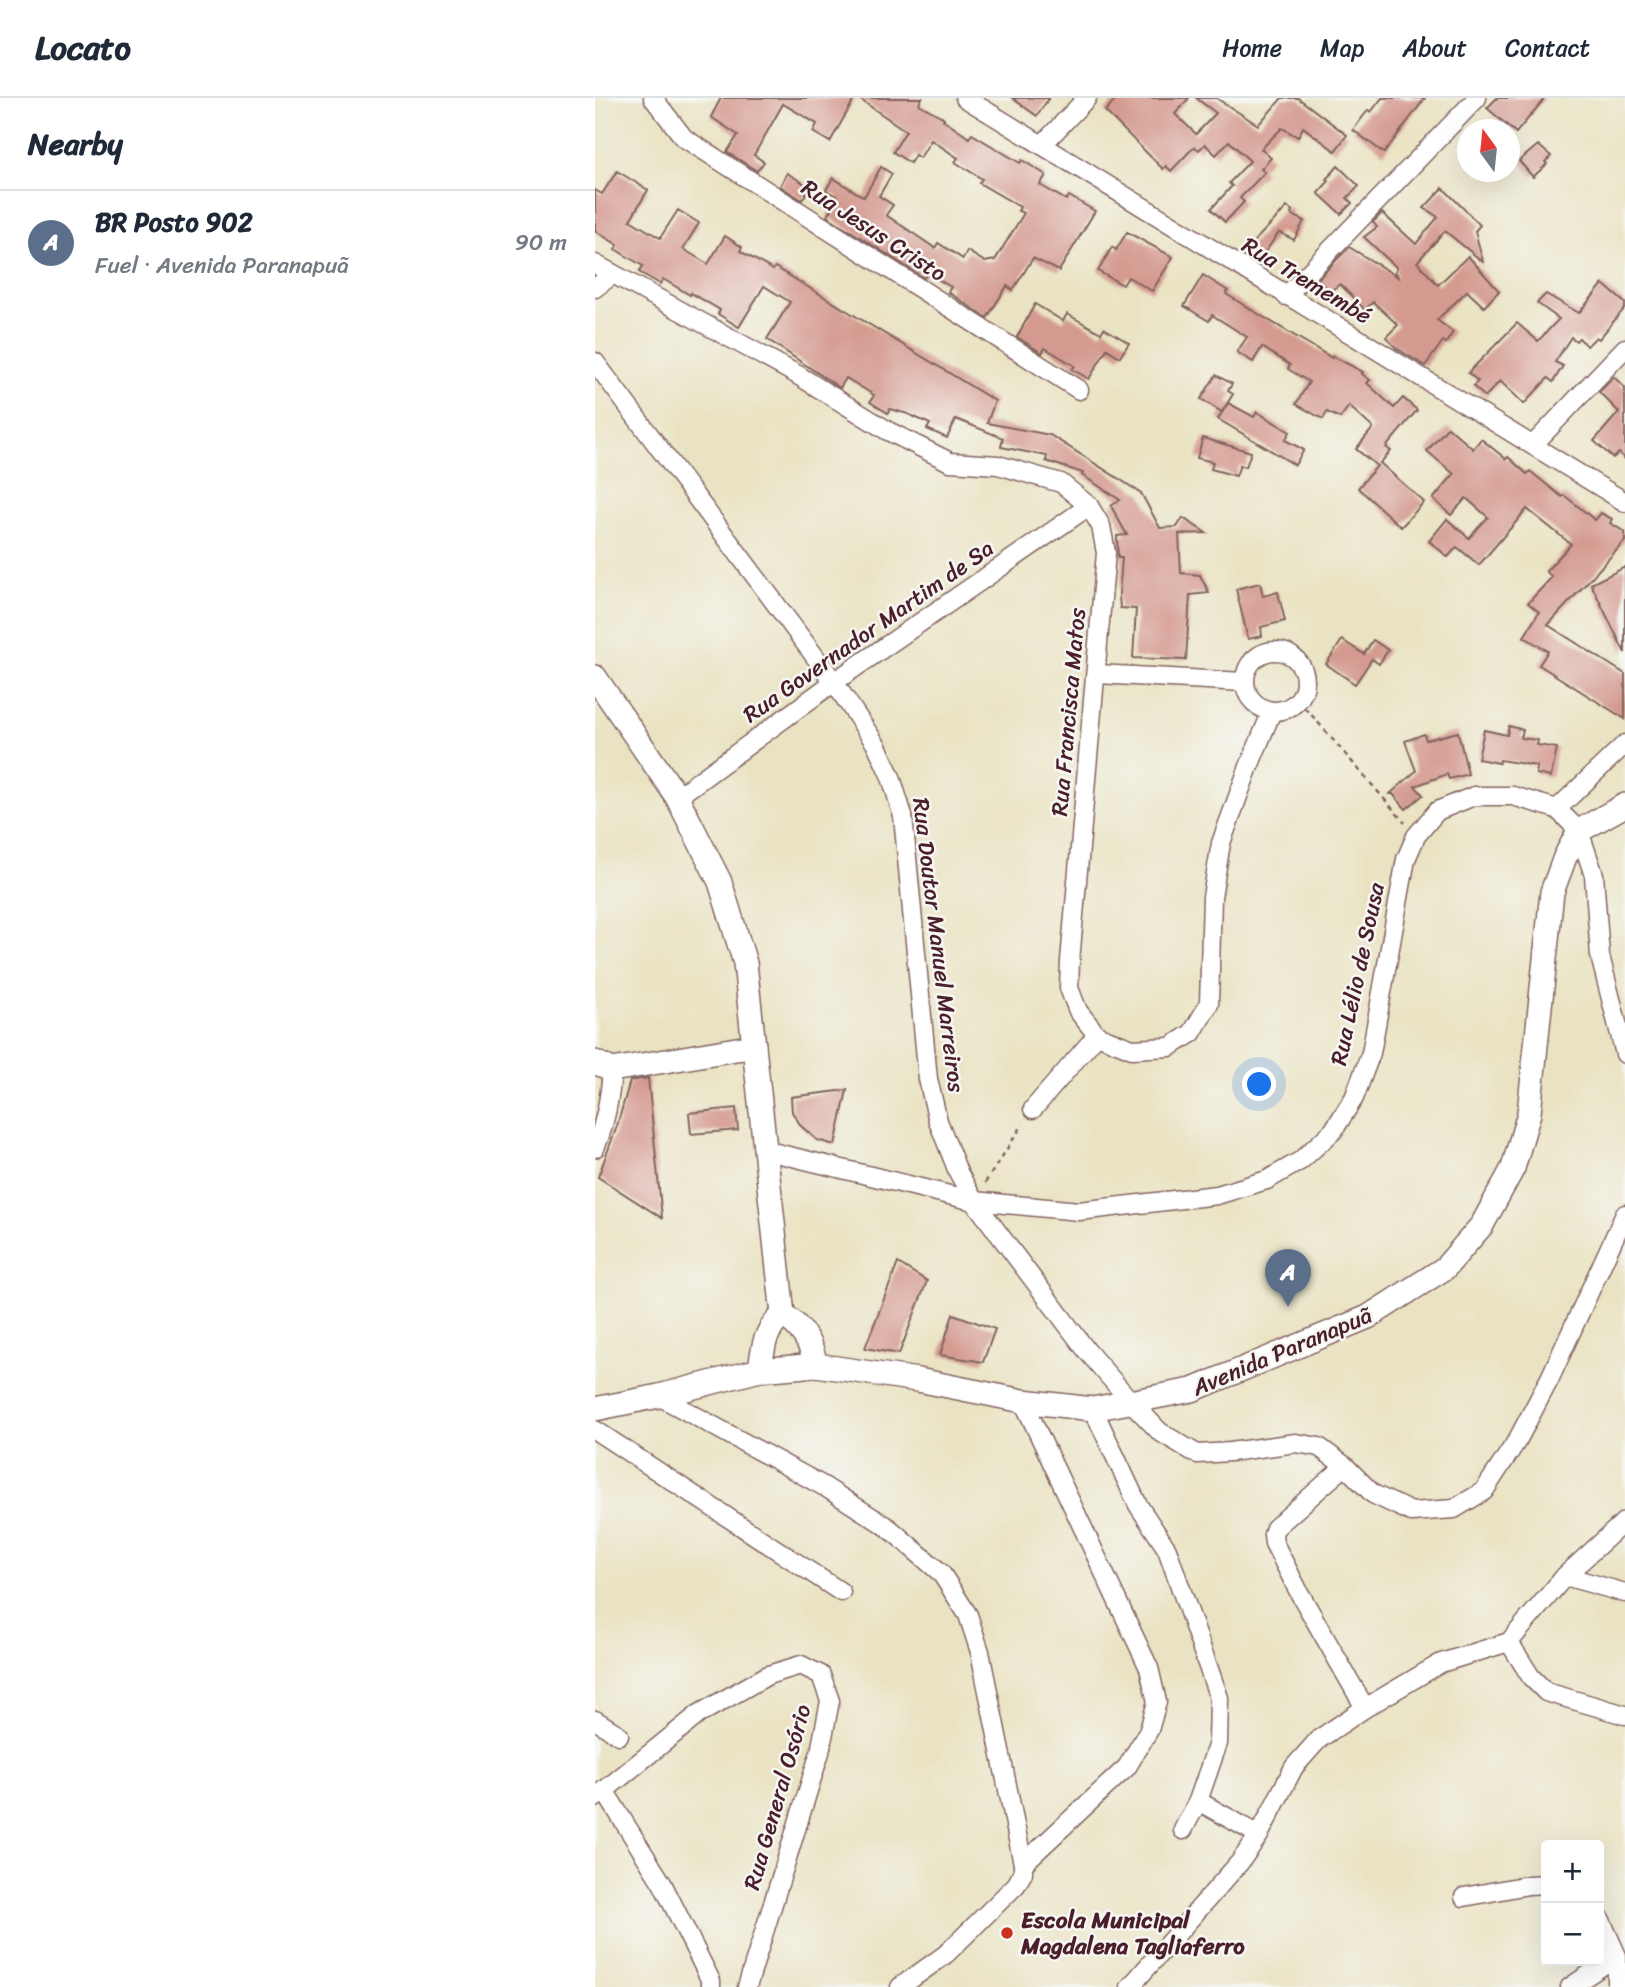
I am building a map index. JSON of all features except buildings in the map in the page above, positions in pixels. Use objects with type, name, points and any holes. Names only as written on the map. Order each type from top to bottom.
[{"type":"street","name":"Rua Jesus Cristo","points":[[653,98],[684,138],[1079,390]]},
{"type":"street","name":"Rua Tremembé","points":[[965,98],[1625,502]]},
{"type":"street","points":[[1042,145],[1087,98]]},
{"type":"street","points":[[1286,296],[1478,98]]},
{"type":"street","name":"Rua Francisca Matos","points":[[595,264],[796,374],[888,431],[950,462],[999,466],[1061,482],[1089,506],[1101,526],[1106,553],[1069,988],[1078,1011],[1097,1035]]},
{"type":"street","points":[[595,288],[612,275]]},
{"type":"street","points":[[1533,446],[1625,348]]},
{"type":"street","name":"Rua Doutor Manuel Marreiros","points":[[595,362],[834,682],[877,746],[891,776],[903,816],[928,1079],[938,1121],[958,1172],[974,1201],[1087,1351],[1160,1432],[1197,1454],[1296,1443],[1319,1447],[1345,1466],[1373,1494],[1412,1512],[1454,1509],[1485,1491],[1518,1438],[1550,1378],[1625,1214]]},
{"type":"street","name":"Rua Governador Martim de Sa","points":[[677,797],[834,682],[1089,506]]},
{"type":"street","points":[[1277,650],[1286,652],[1299,662],[1305,687],[1296,702],[1281,710],[1272,711],[1256,705],[1250,699],[1244,682],[1248,666],[1260,654],[1277,650]]},
{"type":"street","points":[[1097,674],[1244,682]]},
{"type":"street","points":[[595,677],[677,797],[723,894],[745,963],[783,1315]]},
{"type":"street","points":[[1033,1109],[1097,1035],[1132,1049],[1170,1047],[1192,1033],[1209,1004],[1212,897],[1221,843],[1272,711]]},
{"type":"street","points":[[1557,809],[1625,744]]},
{"type":"street","name":"Rua Lélio de Sousa","points":[[764,1150],[974,1201],[1079,1211],[1203,1196],[1268,1180],[1300,1161],[1332,1131],[1354,1098],[1371,1053],[1406,859],[1416,836],[1437,811],[1474,796],[1513,796],[1557,809],[1579,831]]},
{"type":"street","points":[[1625,805],[1579,831],[1594,875],[1600,957],[1625,1054]]},
{"type":"street","name":"Avenida Paranapuã","points":[[595,1409],[760,1370],[817,1365],[918,1380],[1023,1401],[1093,1409],[1192,1390],[1368,1317],[1444,1268],[1482,1225],[1513,1168],[1528,1112],[1552,892],[1565,857],[1579,831]]},
{"type":"street","points":[[595,1148],[610,1099],[603,1066],[754,1046]]},
{"type":"street","points":[[783,1315],[800,1326],[817,1365]]},
{"type":"street","points":[[760,1370],[766,1334],[772,1324],[783,1315]]},
{"type":"street","points":[[659,1396],[836,1494],[889,1528],[941,1573],[968,1615],[980,1651],[1023,1873],[1016,1885],[946,1954],[900,1987]]},
{"type":"street","points":[[1023,1401],[1149,1668],[1157,1702],[1149,1730],[1127,1767],[1023,1864]]},
{"type":"street","points":[[1093,1409],[1138,1505],[1167,1549],[1219,1698],[1218,1743],[1198,1801],[1183,1830]]},
{"type":"street","points":[[595,1430],[841,1592]]},
{"type":"street","points":[[1345,1466],[1275,1528],[1273,1534],[1274,1543],[1300,1594],[1365,1708]]},
{"type":"street","points":[[1130,1987],[1240,1862],[1259,1835],[1294,1766],[1319,1739],[1441,1663],[1510,1642],[1565,1576],[1625,1521]]},
{"type":"street","points":[[1565,1576],[1625,1593]]},
{"type":"street","points":[[1510,1642],[1531,1677],[1546,1692],[1625,1715]]},
{"type":"street","name":"Rua General Osório","points":[[600,1794],[699,1714],[768,1675],[801,1665],[821,1675],[830,1701],[820,1752],[747,1987]]},
{"type":"street","points":[[595,1720],[619,1735]]},
{"type":"street","points":[[600,1794],[662,1883],[711,1982],[711,1987]]},
{"type":"street","points":[[1198,1801],[1259,1835]]},
{"type":"street","points":[[1464,1897],[1541,1884]]},
{"type":"street","points":[[1604,1927],[1617,1956],[1617,1987]]},
{"type":"street","points":[[1570,1987],[1617,1956]]},
{"type":"path","points":[[1296,702],[1309,712],[1416,836]]},
{"type":"path","points":[[974,1201],[1033,1109]]},
{"type":"place","name":"BR Posto 902","points":[[1288,1307]]},
{"type":"place","name":"Escola Municipal Magdalena Tagliaferro","points":[[1007,1933]]}]
